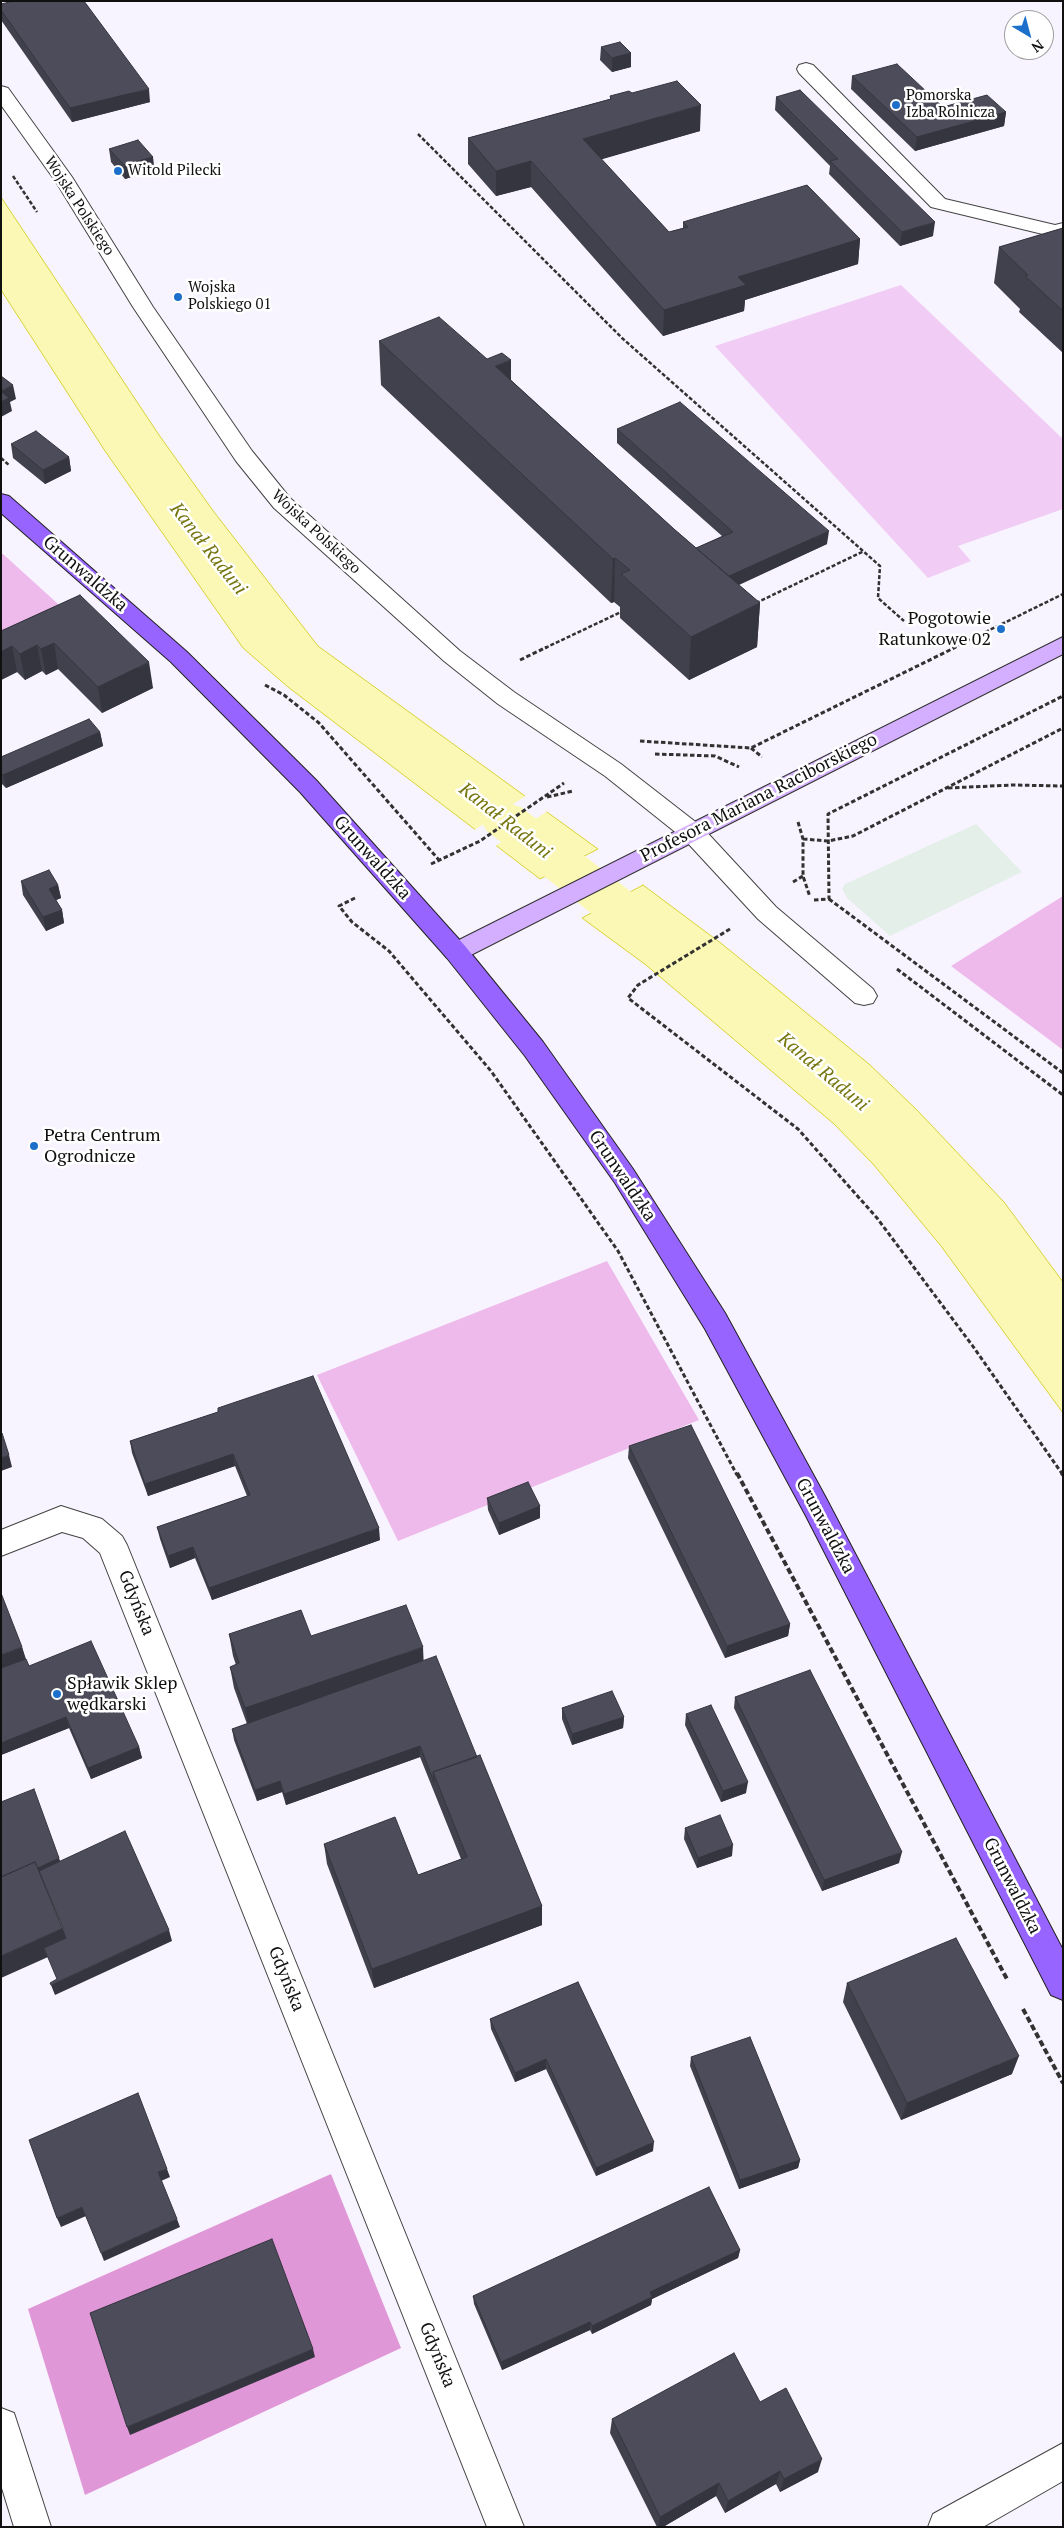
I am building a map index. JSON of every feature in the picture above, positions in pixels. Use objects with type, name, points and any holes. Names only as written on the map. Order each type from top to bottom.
[{"type":"main road","name":"Grunwaldzka","points":[[1,501],[179,657],[308,786],[456,952],[534,1049],[624,1176],[715,1321],[816,1507],[1063,1984]]},
{"type":"main road","name":"Profesora Mariana Raciborskiego","points":[[456,952],[1063,644]]},
{"type":"street","points":[[806,69],[938,203],[1056,231],[1063,229]]},
{"type":"street","name":"Wojska Polskiego","points":[[1,92],[65,181],[143,307],[244,456],[282,503],[452,656],[506,698],[613,770],[693,833],[767,913],[864,996]]},
{"type":"street","name":"Gdyńska","points":[[1,1543],[61,1519],[92,1528],[112,1545],[506,2527]]},
{"type":"street","points":[[4,2444],[33,2527]]},
{"type":"street","points":[[946,2527],[1063,2461]]},
{"type":"path","points":[[418,134],[622,338],[880,566],[878,598],[904,620]]},
{"type":"path","points":[[754,604],[864,551]]},
{"type":"path","points":[[631,740],[751,748],[1063,594]]},
{"type":"path","points":[[516,662],[621,612]]},
{"type":"path","points":[[829,898],[828,814],[1063,696]]},
{"type":"path","points":[[803,839],[828,841],[853,836],[1063,728]]},
{"type":"path","points":[[945,788],[1014,785],[1063,786]]},
{"type":"path","points":[[480,841],[544,798]]},
{"type":"path","points":[[804,901],[829,898],[1063,1073]]},
{"type":"path","points":[[812,900],[816,906]]},
{"type":"path","points":[[339,906],[352,922],[390,951],[492,1071],[618,1251],[1011,1987]]},
{"type":"path","points":[[733,927],[638,985],[628,998],[798,1130],[877,1218],[972,1345],[1063,1475]]},
{"type":"path","points":[[889,964],[1063,1095]]},
{"type":"path","points":[[1021,2005],[1063,2083]]},
{"type":"shaded area","points":[[901,285],[1063,439],[1063,509],[958,546],[971,561],[928,578],[715,346]]},
{"type":"shaded area","points":[[3,554],[79,623],[1,659],[1,555]]},
{"type":"shaded area","points":[[976,824],[1022,872],[890,936],[847,898],[842,889],[845,884]]},
{"type":"shaded area","points":[[1063,896],[1063,1050],[951,966]]},
{"type":"shaded area","points":[[607,1261],[699,1420],[398,1541],[317,1375]]},
{"type":"shaded area","points":[[331,2174],[401,2348],[85,2495],[28,2309]]},
{"type":"water","points":[[1,197],[159,435],[214,512],[318,646],[598,849],[540,879],[288,687],[243,648],[105,451],[1,290]]},
{"type":"water","points":[[643,885],[722,944],[869,1064],[917,1110],[1004,1202],[1063,1282],[1063,1413],[941,1246],[873,1164],[834,1124],[646,965],[582,918]]},
{"type":"pier","points":[[527,795],[549,810],[494,847],[473,831]]},
{"type":"building","points":[[14,1],[84,1],[149,89],[70,108],[1,10],[1,4]]},
{"type":"building","points":[[620,42],[631,53],[612,58],[601,47]]},
{"type":"building","points":[[897,64],[943,107],[987,95],[1006,112],[917,137],[852,76]]},
{"type":"building","points":[[677,81],[701,105],[583,139],[669,232],[688,227],[683,222],[807,185],[860,239],[738,277],[746,285],[664,310],[531,161],[496,171],[468,138],[611,99],[610,96],[629,91],[632,93]]},
{"type":"building","points":[[800,90],[935,222],[902,232],[830,161],[838,159],[776,97]]},
{"type":"building","points":[[138,140],[153,157],[124,165],[109,149]]},
{"type":"building","points":[[1063,228],[1063,311],[1025,276],[1028,275],[999,247]]},
{"type":"building","points":[[439,317],[487,359],[502,353],[511,360],[495,366],[674,529],[760,603],[691,637],[621,574],[630,570],[615,558],[613,559],[379,341]]},
{"type":"building","points":[[1,376],[13,385],[1,391]]},
{"type":"building","points":[[1,391],[9,398],[1,402]]},
{"type":"building","points":[[680,402],[829,531],[729,576],[696,548],[733,532],[617,429]]},
{"type":"building","points":[[36,431],[69,457],[43,470],[11,444]]},
{"type":"building","points":[[80,595],[149,662],[98,687],[54,643],[41,649],[37,645],[20,654],[12,646],[1,652],[1,631]]},
{"type":"building","points":[[89,719],[100,732],[3,775],[1,773],[1,757]]},
{"type":"building","points":[[49,870],[58,885],[49,889],[62,910],[43,917],[21,881]]},
{"type":"building","points":[[313,1376],[379,1528],[209,1588],[193,1547],[168,1556],[157,1527],[250,1495],[233,1454],[145,1484],[130,1441],[218,1412],[218,1408]]},
{"type":"building","points":[[691,1425],[790,1624],[727,1646],[629,1446]]},
{"type":"building","points":[[1,1433],[9,1455],[1,1458]]},
{"type":"building","points":[[528,1482],[540,1506],[499,1523],[487,1498]]},
{"type":"building","points":[[1,1593],[22,1647],[1,1655]]},
{"type":"building","points":[[406,1605],[423,1647],[245,1708],[230,1667],[239,1663],[229,1634],[301,1610],[311,1636]]},
{"type":"building","name":"Spławik Sklep wędkarski","points":[[91,1641],[139,1747],[88,1768],[66,1717],[1,1743],[1,1668],[26,1659],[29,1666]]},
{"type":"building","points":[[436,1656],[477,1757],[433,1772],[434,1782],[420,1746],[284,1794],[280,1781],[255,1790],[232,1729]]},
{"type":"building","points":[[810,1670],[902,1852],[824,1880],[735,1697]]},
{"type":"building","points":[[612,1691],[624,1717],[572,1734],[562,1708]]},
{"type":"building","points":[[711,1705],[748,1782],[723,1791],[686,1714]]},
{"type":"building","points":[[480,1755],[542,1906],[372,1969],[324,1844],[395,1817],[418,1875],[467,1857],[433,1772]]},
{"type":"building","points":[[34,1789],[59,1858],[38,1868],[35,1862],[1,1877],[1,1802]]},
{"type":"building","points":[[720,1815],[733,1845],[698,1858],[685,1828]]},
{"type":"building","points":[[125,1831],[169,1930],[51,1985],[50,1983],[57,1979],[44,1948],[66,1938],[39,1871]]},
{"type":"building","points":[[35,1862],[63,1928],[1,1956],[1,1877]]},
{"type":"building","points":[[956,1938],[1019,2056],[907,2103],[847,1983]]},
{"type":"building","points":[[578,1982],[654,2142],[596,2168],[546,2059],[515,2073],[490,2019]]},
{"type":"building","points":[[750,2037],[800,2160],[740,2180],[691,2057]]},
{"type":"building","points":[[138,2093],[167,2169],[158,2172],[177,2219],[101,2253],[82,2207],[57,2218],[29,2140]]},
{"type":"building","points":[[709,2187],[740,2250],[650,2292],[652,2297],[592,2326],[590,2322],[501,2362],[473,2296]]},
{"type":"building","points":[[272,2239],[313,2349],[127,2427],[90,2313]]},
{"type":"building","points":[[734,2353],[760,2402],[786,2388],[822,2459],[784,2479],[780,2471],[728,2501],[719,2483],[660,2517],[612,2419]]},
{"type":"waterway","name":"Kanał Raduni","points":[[504,819],[672,950]]},
{"type":"place","name":"Pomorska Izba Rolnicza","points":[[896,105]]},
{"type":"place","name":"Witold Pilecki","points":[[118,171]]},
{"type":"place","name":"Wojska Polskiego 01","points":[[178,297]]},
{"type":"place","name":"Pogotowie Ratunkowe 02","points":[[1001,629]]},
{"type":"place","name":"Petra Centrum Ogrodnicze","points":[[34,1146]]},
{"type":"place","name":"Spławik Sklep wędkarski","points":[[57,1694]]}]
